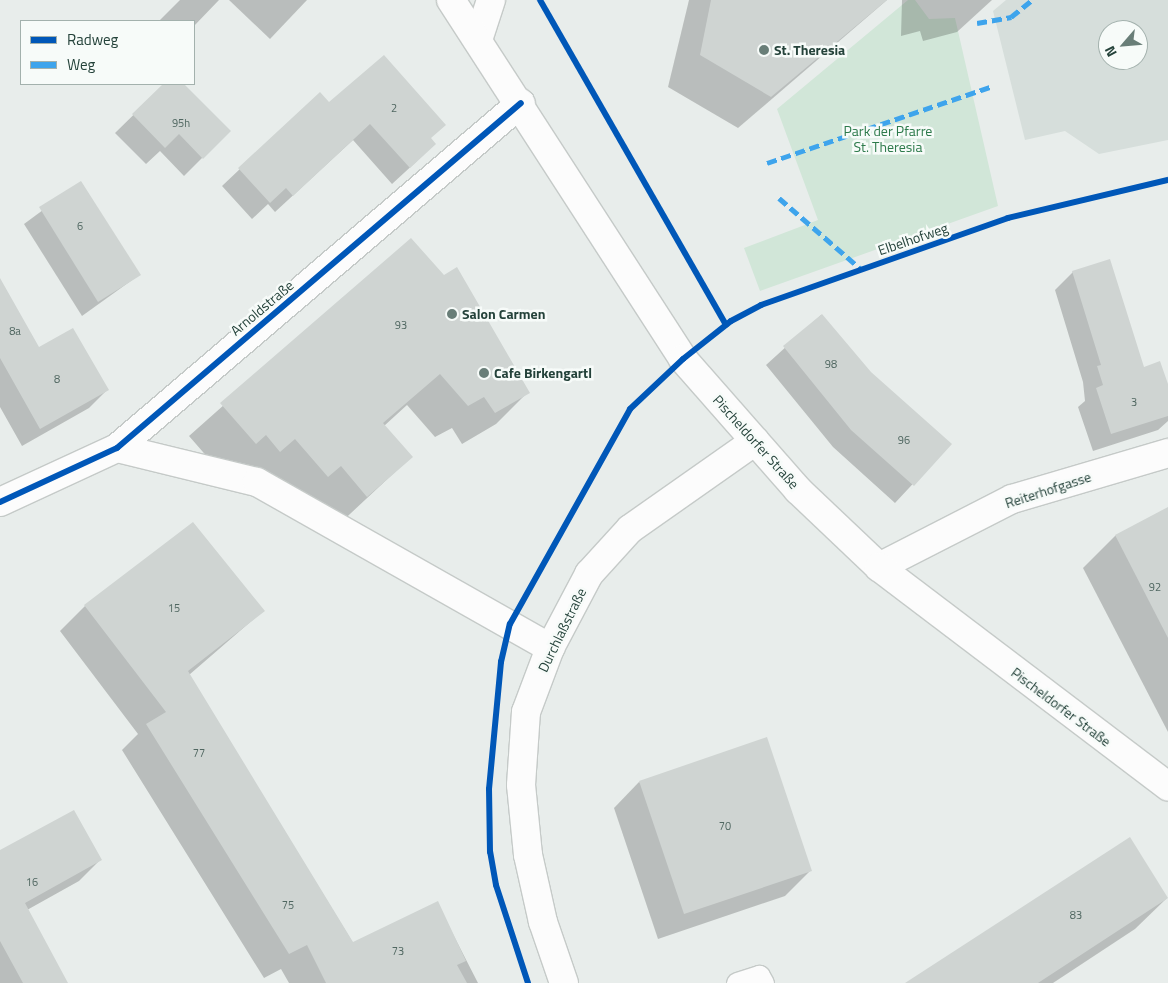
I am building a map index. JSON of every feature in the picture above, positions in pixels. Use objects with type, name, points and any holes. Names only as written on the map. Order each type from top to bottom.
[{"type":"street","name":"Pischeldorfer Straße","points":[[450,0],[521,103],[683,359],[755,441],[879,566],[1168,786]]},
{"type":"street","points":[[478,40],[491,0]]},
{"type":"street","name":"Arnoldstraße","points":[[0,502],[117,448],[521,103]]},
{"type":"street","name":"Durchlaßstraße","points":[[564,983],[543,922],[528,855],[521,785],[526,712],[550,648],[589,574],[630,529],[755,441]]},
{"type":"street","points":[[117,448],[257,482],[550,648]]},
{"type":"street","name":"Reiterhofgasse","points":[[879,566],[1012,499],[1168,453]]},
{"type":"lane","points":[[738,983],[759,976],[763,983]]},
{"type":"shaded area","points":[[1006,0],[1168,0],[1168,140],[1099,154],[1065,131],[1025,140],[993,11]]},
{"type":"green space","name":"Park der Pfarre St. Theresia","points":[[908,0],[915,0],[929,19],[955,18],[998,206],[760,291],[744,248],[818,220],[777,109]]},
{"type":"building","name":"St. Theresia","points":[[711,0],[887,0],[771,97],[700,55]]},
{"type":"building","points":[[384,55],[446,125],[431,138],[436,144],[410,168],[370,124],[293,196],[286,188],[270,203],[238,168],[320,92],[329,102]]},
{"type":"building","points":[[162,85],[185,85],[231,131],[203,159],[179,134],[165,148],[132,114]]},
{"type":"building","points":[[81,181],[141,275],[98,302],[39,207]]},
{"type":"building","points":[[411,238],[444,275],[457,267],[530,393],[495,413],[484,397],[468,406],[440,374],[383,423],[413,457],[367,497],[341,466],[328,477],[295,439],[280,452],[266,435],[256,444],[220,403]]},
{"type":"building","points":[[1110,259],[1144,367],[1160,361],[1168,384],[1168,416],[1111,434],[1096,388],[1103,385],[1097,366],[1101,365],[1072,271]]},
{"type":"building","points":[[0,278],[39,347],[73,328],[109,390],[40,429],[0,358]]},
{"type":"building","points":[[822,314],[871,372],[952,444],[914,486],[851,430],[783,346]]},
{"type":"building","points":[[1168,507],[1168,638],[1115,535]]},
{"type":"building","points":[[193,522],[265,611],[188,671],[353,942],[438,901],[466,961],[457,965],[467,983],[326,983],[307,945],[289,954],[146,724],[166,712],[84,605]]},
{"type":"building","points":[[767,737],[812,871],[684,914],[639,781]]},
{"type":"building","points":[[74,810],[102,860],[25,903],[68,983],[23,983],[0,941],[0,850]]},
{"type":"building","points":[[1130,837],[1168,898],[1038,983],[905,983]]},
{"type":"marked path","points":[[977,23],[1011,17],[1032,0]]},
{"type":"marked path","points":[[767,163],[993,86]]},
{"type":"marked path","points":[[779,198],[862,270]]},
{"type":"cycle path","points":[[540,0],[726,325]]},
{"type":"cycle path","points":[[0,502],[117,448],[521,103]]},
{"type":"cycle path","name":"Elbelhofweg","points":[[528,983],[496,885],[490,852],[489,789],[501,662],[510,624],[630,409],[683,359],[731,321],[761,305],[1008,218],[1168,180]]},
{"type":"place","name":"St. Theresia","points":[[764,50]]},
{"type":"place","name":"Salon Carmen","points":[[452,314]]},
{"type":"place","name":"Cafe Birkengartl","points":[[484,373]]}]
